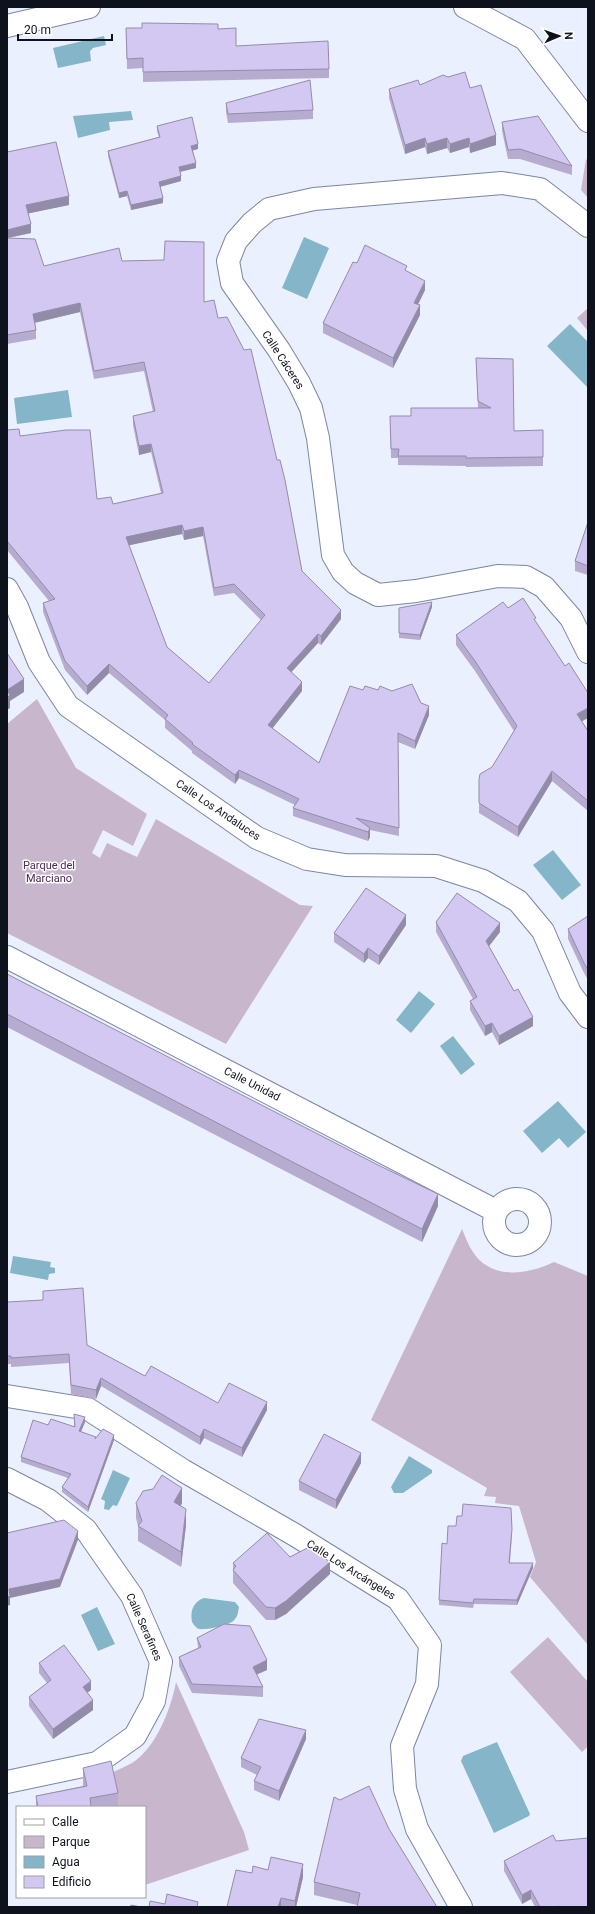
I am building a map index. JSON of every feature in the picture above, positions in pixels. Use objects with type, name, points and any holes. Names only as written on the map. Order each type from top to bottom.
[{"type":"street","points":[[7,26],[89,7]]},
{"type":"street","points":[[465,7],[526,39],[588,121]]},
{"type":"street","name":"Calle Cáceres","points":[[588,226],[540,188],[502,183],[314,198],[269,209],[252,223],[236,241],[228,261],[232,283],[279,350],[299,383],[311,408],[318,438],[333,555],[343,572],[355,583],[378,595],[416,591],[498,576],[526,577],[544,586],[571,618],[588,652]]},
{"type":"street","name":"Calle Los Andaluces","points":[[7,589],[17,607],[39,662],[68,706],[257,838],[307,859],[345,865],[436,866],[483,881],[518,901],[542,931],[570,993],[588,1017]]},
{"type":"street","name":"Calle Unidad","points":[[7,957],[496,1211]]},
{"type":"street","name":"Calle Los Arcángeles","points":[[7,1396],[88,1409],[184,1471],[295,1535],[398,1599],[430,1645],[427,1684],[402,1746],[405,1789],[417,1828],[461,1907]]},
{"type":"street","name":"Calle Serafines","points":[[7,1479],[48,1500],[86,1530],[132,1596],[161,1662],[154,1701],[135,1736],[97,1763],[7,1782]]},
{"type":"green space","points":[[586,159],[588,161],[588,198],[581,190]]},
{"type":"green space","points":[[588,308],[588,331],[577,318]]},
{"type":"green space","name":"Parque del Marciano","points":[[37,699],[76,768],[147,814],[133,846],[103,830],[92,853],[100,858],[107,843],[137,857],[156,819],[300,905],[313,906],[226,1044],[7,933],[7,724]]},
{"type":"green space","points":[[462,1229],[473,1252],[489,1267],[499,1271],[521,1272],[532,1270],[554,1262],[588,1276],[588,1645],[530,1577],[536,1562],[519,1506],[495,1503],[496,1497],[484,1496],[487,1488],[371,1420]]},
{"type":"green space","points":[[548,1637],[588,1682],[588,1746],[582,1752],[510,1672]]},
{"type":"green space","points":[[176,1682],[244,1832],[249,1850],[146,1885],[146,1806],[117,1806],[109,1774],[132,1763],[148,1748],[161,1727],[174,1693]]},
{"type":"water","points":[[104,36],[106,45],[93,48],[90,51],[91,61],[58,68],[53,48]]},
{"type":"water","points":[[131,111],[133,120],[109,122],[110,130],[78,138],[73,116]]},
{"type":"water","points":[[304,237],[329,248],[307,299],[282,288]]},
{"type":"water","points":[[570,324],[588,342],[588,388],[547,346]]},
{"type":"water","points":[[68,390],[72,417],[17,424],[14,398]]},
{"type":"water","points":[[553,850],[581,885],[562,900],[533,865]]},
{"type":"water","points":[[419,991],[435,1004],[411,1033],[396,1020]]},
{"type":"water","points":[[453,1036],[475,1064],[461,1075],[440,1046]]},
{"type":"water","points":[[558,1101],[586,1132],[568,1148],[559,1138],[542,1153],[523,1131]]},
{"type":"water","points":[[13,1256],[51,1262],[50,1267],[55,1268],[55,1273],[49,1274],[48,1280],[10,1273]]},
{"type":"water","points":[[409,1456],[432,1470],[432,1473],[403,1493],[394,1493],[391,1487]]},
{"type":"water","points":[[113,1470],[130,1478],[117,1506],[113,1505],[109,1510],[104,1509],[105,1501],[101,1499]]},
{"type":"water","points":[[204,1598],[235,1602],[239,1607],[236,1618],[224,1626],[198,1629],[192,1622],[191,1614],[195,1604]]},
{"type":"water","points":[[97,1607],[115,1644],[98,1651],[81,1615]]},
{"type":"water","points":[[497,1742],[530,1814],[529,1816],[494,1833],[461,1761],[463,1756]]},
{"type":"building","points":[[142,23],[218,24],[218,29],[236,28],[236,46],[328,41],[329,69],[143,72],[143,58],[127,59],[126,28],[142,28]]},
{"type":"building","points":[[465,72],[470,88],[481,85],[496,135],[470,144],[469,138],[450,144],[447,138],[427,144],[425,138],[405,145],[389,89],[418,80],[420,85],[443,75],[448,77]]},
{"type":"building","points":[[310,80],[313,110],[228,114],[226,103]]},
{"type":"building","points":[[538,116],[572,166],[520,149],[508,150],[502,122]]},
{"type":"building","points":[[192,117],[198,144],[191,146],[196,163],[179,167],[181,176],[159,182],[163,198],[131,205],[127,191],[119,193],[108,151],[160,137],[157,126]]},
{"type":"building","points":[[56,142],[69,196],[26,205],[31,224],[7,230],[7,152]]},
{"type":"building","points":[[7,238],[35,239],[44,266],[119,248],[122,261],[164,260],[165,241],[204,242],[204,302],[214,300],[218,318],[227,317],[244,350],[251,349],[277,460],[280,460],[285,480],[302,571],[341,610],[321,636],[318,634],[287,668],[302,682],[268,725],[319,763],[350,686],[363,690],[365,686],[378,690],[380,686],[392,691],[412,684],[421,703],[429,706],[415,741],[398,733],[399,828],[356,818],[370,828],[368,832],[293,808],[299,799],[239,770],[235,775],[192,744],[193,743],[165,719],[168,715],[109,664],[87,686],[65,661],[43,603],[55,599],[7,541],[7,430],[19,429],[20,436],[66,430],[90,430],[97,499],[111,497],[113,504],[163,493],[151,444],[139,446],[133,416],[155,411],[144,362],[94,371],[80,303],[33,314],[36,330],[7,335]],"holes":[[[182,525],[184,531],[203,527],[214,588],[234,584],[265,615],[209,683],[167,647],[126,537]]]},
{"type":"building","points":[[365,245],[407,266],[405,270],[425,281],[414,303],[420,305],[393,358],[323,323],[353,262],[357,263]]},
{"type":"building","points":[[476,358],[513,359],[514,431],[543,430],[543,457],[466,458],[466,456],[398,456],[399,449],[391,449],[390,416],[411,416],[411,408],[491,408],[478,401]]},
{"type":"building","points":[[588,522],[588,566],[575,561]]},
{"type":"building","points":[[523,598],[536,618],[534,619],[565,666],[569,663],[588,693],[588,708],[577,714],[588,731],[588,801],[552,771],[518,827],[479,803],[480,774],[492,767],[517,726],[475,661],[456,635],[503,602],[508,608]]},
{"type":"building","points":[[432,602],[420,635],[399,633],[399,608]]},
{"type":"building","points":[[7,653],[24,679],[7,690]]},
{"type":"building","points":[[7,690],[10,695],[7,698]]},
{"type":"building","points":[[366,888],[406,915],[379,956],[368,948],[364,954],[334,933]]},
{"type":"building","points":[[457,893],[500,923],[486,941],[514,991],[518,989],[533,1017],[499,1036],[492,1023],[485,1026],[470,1001],[477,997],[436,922]]},
{"type":"building","points":[[588,916],[588,970],[568,929]]},
{"type":"building","points":[[7,974],[378,1165],[438,1194],[422,1229],[7,1014]]},
{"type":"building","points":[[83,1288],[87,1345],[145,1376],[151,1366],[218,1403],[229,1383],[267,1402],[242,1448],[204,1429],[200,1437],[101,1378],[96,1390],[71,1385],[69,1354],[11,1358],[11,1356],[7,1356],[7,1302],[43,1300],[43,1291]]},
{"type":"building","points":[[74,1414],[85,1417],[79,1431],[96,1437],[95,1439],[103,1429],[114,1435],[88,1507],[62,1487],[71,1474],[21,1457],[33,1420],[48,1425],[51,1419],[75,1427]]},
{"type":"building","points":[[324,1434],[361,1453],[336,1500],[299,1481]]},
{"type":"building","points":[[162,1475],[182,1488],[174,1502],[186,1509],[181,1552],[138,1526],[142,1521],[136,1503],[143,1491],[153,1489]]},
{"type":"building","points":[[463,1504],[511,1508],[512,1529],[509,1563],[533,1563],[517,1600],[474,1599],[473,1603],[439,1600],[442,1543],[447,1544],[448,1526],[456,1526],[457,1516],[462,1516]]},
{"type":"building","points":[[64,1520],[78,1531],[60,1579],[9,1589],[10,1596],[7,1597],[7,1533]]},
{"type":"building","points":[[267,1533],[290,1557],[309,1547],[330,1562],[286,1601],[275,1608],[266,1607],[233,1570],[236,1566],[233,1563]]},
{"type":"building","points":[[224,1624],[250,1626],[267,1660],[253,1667],[263,1687],[192,1684],[179,1657],[201,1647],[197,1638]]},
{"type":"building","points":[[64,1645],[91,1681],[83,1687],[93,1700],[53,1729],[29,1697],[51,1680],[39,1663]]},
{"type":"building","points":[[259,1719],[306,1730],[279,1791],[254,1781],[261,1767],[241,1758]]},
{"type":"building","points":[[111,1761],[118,1793],[90,1798],[91,1806],[38,1806],[36,1796],[87,1786],[83,1768]]},
{"type":"building","points":[[369,1786],[389,1829],[437,1907],[357,1907],[360,1893],[314,1882],[334,1797],[340,1800]]},
{"type":"building","points":[[553,1835],[556,1841],[588,1838],[588,1907],[540,1907],[531,1890],[522,1895],[504,1861]]},
{"type":"building","points":[[271,1857],[303,1864],[295,1901],[281,1898],[278,1907],[227,1907],[236,1870],[252,1873],[253,1866],[268,1870]]},
{"type":"building","points":[[167,1894],[198,1902],[197,1907],[149,1907],[150,1901],[165,1904]]},
{"type":"building","points":[[131,1905],[141,1907],[130,1907]]}]
